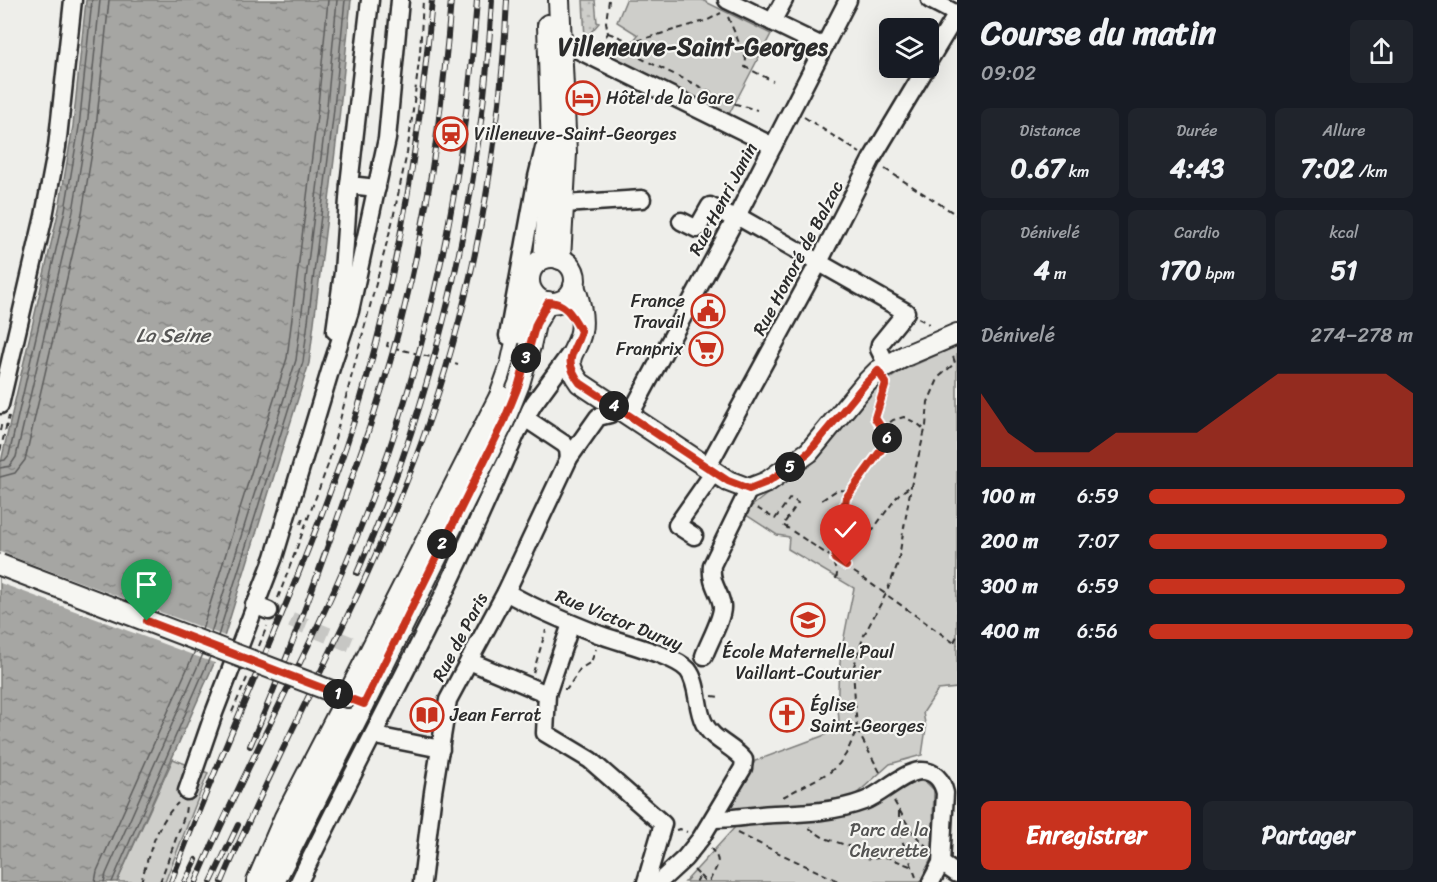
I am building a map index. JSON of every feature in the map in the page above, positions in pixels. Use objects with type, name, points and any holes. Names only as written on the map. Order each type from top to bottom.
[{"type":"main road","points":[[547,0],[551,185],[537,267],[536,296],[553,302],[573,316],[581,331]]},
{"type":"main road","points":[[257,882],[285,817],[355,700],[504,421],[519,384],[523,304],[564,204],[566,137],[559,0]]},
{"type":"main road","points":[[537,267],[572,269],[581,309],[581,331],[571,361],[580,383],[751,497],[767,482],[809,452],[865,384],[882,368],[953,339]]},
{"type":"main road","points":[[521,342],[553,302],[568,296],[574,286]]},
{"type":"main road","points":[[0,565],[355,700]]},
{"type":"main road","points":[[274,882],[355,700]]},
{"type":"street","points":[[1,413],[57,147],[73,0]]},
{"type":"street","points":[[331,368],[343,272],[370,0]]},
{"type":"street","points":[[187,791],[214,713],[268,608],[274,557],[350,311],[385,186],[400,0]]},
{"type":"street","points":[[772,22],[784,0]]},
{"type":"street","name":"Rue Henri Janin","points":[[630,415],[848,0]]},
{"type":"street","points":[[930,0],[957,14],[939,44]]},
{"type":"street","points":[[727,4],[824,47]]},
{"type":"street","points":[[562,42],[773,146]]},
{"type":"street","name":"Rue Honoré de Balzac","points":[[694,536],[677,525],[710,470],[871,160],[920,78]]},
{"type":"street","points":[[537,267],[530,217],[541,159],[551,132]]},
{"type":"street","points":[[350,185],[385,186]]},
{"type":"street","points":[[564,204],[642,199]]},
{"type":"street","points":[[681,221],[697,229],[710,206],[736,217],[906,312],[880,344],[882,368]]},
{"type":"street","points":[[299,882],[347,783],[374,734],[401,664],[431,620],[525,418],[571,361]]},
{"type":"street","name":"Rue de Paris","points":[[422,882],[448,700],[506,592],[569,458],[598,417],[609,414]]},
{"type":"street","points":[[525,418],[564,444],[568,449],[569,458]]},
{"type":"street","points":[[704,656],[722,606],[713,586],[712,565],[751,497]]},
{"type":"street","name":"Rue Victor Duruy","points":[[506,592],[550,615],[658,655],[688,670],[703,722],[710,733],[744,760],[743,768],[715,819]]},
{"type":"street","points":[[571,624],[549,689],[545,733],[590,760],[663,824],[646,882]]},
{"type":"street","points":[[469,661],[527,687],[549,689]]},
{"type":"street","points":[[374,734],[441,749]]},
{"type":"street","points":[[659,882],[685,858],[715,819],[773,814],[790,815],[845,807],[865,801],[911,773],[920,771],[939,778],[943,783],[945,793],[941,857],[931,882]]},
{"type":"street","points":[[941,857],[957,874]]},
{"type":"path","points":[[595,42],[603,41],[608,33],[606,22],[609,0]]},
{"type":"path","points":[[608,33],[633,42],[708,20],[727,4],[746,59],[746,67],[773,81]]},
{"type":"path","points":[[633,42],[632,54],[736,104],[757,110]]},
{"type":"path","points":[[385,186],[399,185]]},
{"type":"path","points":[[917,318],[929,324]]},
{"type":"path","points":[[941,857],[921,841],[899,811],[857,730],[853,669],[864,635],[886,594],[898,563],[911,486],[926,430],[928,402],[939,377],[956,364],[953,339]]},
{"type":"path","points":[[388,342],[387,346],[438,360]]},
{"type":"path","points":[[445,361],[458,365]]},
{"type":"path","points":[[836,579],[835,559],[846,498],[886,446],[888,439],[875,418],[886,383],[882,368]]},
{"type":"path","points":[[0,431],[1,413]]},
{"type":"path","points":[[882,429],[893,420],[904,417],[926,430]]},
{"type":"path","points":[[846,566],[899,494],[911,486]]},
{"type":"path","points":[[822,500],[837,490],[852,491]]},
{"type":"path","points":[[751,497],[775,519],[790,498],[798,503],[783,525],[846,566],[955,644],[957,636]]},
{"type":"path","points":[[257,650],[268,608],[309,518]]},
{"type":"path","points":[[527,687],[538,659],[550,615]]},
{"type":"path","points":[[549,689],[567,689],[580,669],[591,662],[601,635]]},
{"type":"path","points":[[229,719],[247,678]]},
{"type":"path","points":[[773,814],[779,800],[830,772],[838,765],[857,730]]},
{"type":"path","points":[[141,882],[152,842],[170,810],[187,791]]},
{"type":"path","points":[[160,882],[185,814],[187,791]]},
{"type":"path","points":[[899,811],[899,832],[910,866],[919,882]]},
{"type":"path","points":[[790,815],[798,823],[824,838],[852,847],[867,858],[887,857],[910,866]]},
{"type":"path","points":[[734,819],[739,826],[735,832],[840,882]]},
{"type":"path","points":[[660,832],[668,834],[680,829],[701,838],[718,857],[719,862],[710,880],[704,880],[700,876]]},
{"type":"green space","points":[[583,0],[595,0],[599,23],[585,39]]},
{"type":"green space","points":[[626,0],[702,0],[771,34],[728,116],[610,59],[616,52],[624,53],[638,35],[617,22]]},
{"type":"green space","points":[[957,346],[957,688],[938,690],[923,713],[926,728],[922,755],[890,764],[854,796],[777,808],[729,812],[755,761],[825,735],[839,720],[839,670],[854,588],[788,549],[789,537],[777,535],[743,513],[789,477],[872,390],[903,370]]},
{"type":"green space","points":[[173,759],[208,773],[165,882],[117,882]]},
{"type":"green space","name":"Parc de la Chevrette","points":[[918,780],[927,783],[934,790],[932,857],[920,882],[685,882],[737,825],[861,806]]},
{"type":"water","name":"La Seine","points":[[86,0],[351,0],[309,363],[220,650],[117,882],[0,882],[0,466],[59,209],[73,126]]},
{"type":"pier","points":[[0,552],[227,637],[217,664],[0,583]]},
{"type":"tunnel","points":[[269,611],[380,656]]},
{"type":"railway","points":[[171,882],[305,556],[346,446],[363,391],[391,281],[412,170],[432,0]]},
{"type":"railway","points":[[250,746],[318,575],[391,359],[422,230],[440,115],[451,0]]},
{"type":"railway","points":[[196,882],[346,563],[365,516],[409,389],[441,262],[453,198],[463,133],[477,0]]},
{"type":"railway","points":[[357,573],[410,435],[432,364],[450,292],[466,220],[478,147],[492,0]]},
{"type":"railway","points":[[222,882],[376,553],[422,441],[440,387],[456,333],[481,224],[498,112],[507,0]]},
{"type":"railway","points":[[211,882],[238,825]]},
{"type":"railway","points":[[185,882],[196,860]]},
{"type":"place","name":"Hôtel de la Gare","points":[[583,98]]},
{"type":"place","name":"Villeneuve-Saint-Georges","points":[[451,134]]},
{"type":"place","name":"France Travail","points":[[708,311]]},
{"type":"place","name":"Franprix","points":[[706,349]]},
{"type":"place","name":"École Maternelle Paul Vaillant-Couturier","points":[[808,620]]},
{"type":"place","name":"Jean Ferrat","points":[[427,715]]},
{"type":"place","name":"Église Saint-Georges","points":[[787,715]]},
{"type":"district","name":"Villeneuve-Saint-Georges","points":[[693,47]]},
{"type":"route","points":[[147,621],[364,704],[504,421],[519,384],[536,324],[548,302],[557,302],[566,309],[573,316],[581,331],[578,342],[570,354],[571,368],[580,383],[707,468],[728,481],[749,489],[767,482],[809,452],[878,371],[886,383],[875,418],[888,439],[886,446],[846,498],[835,559],[846,566]]}]
